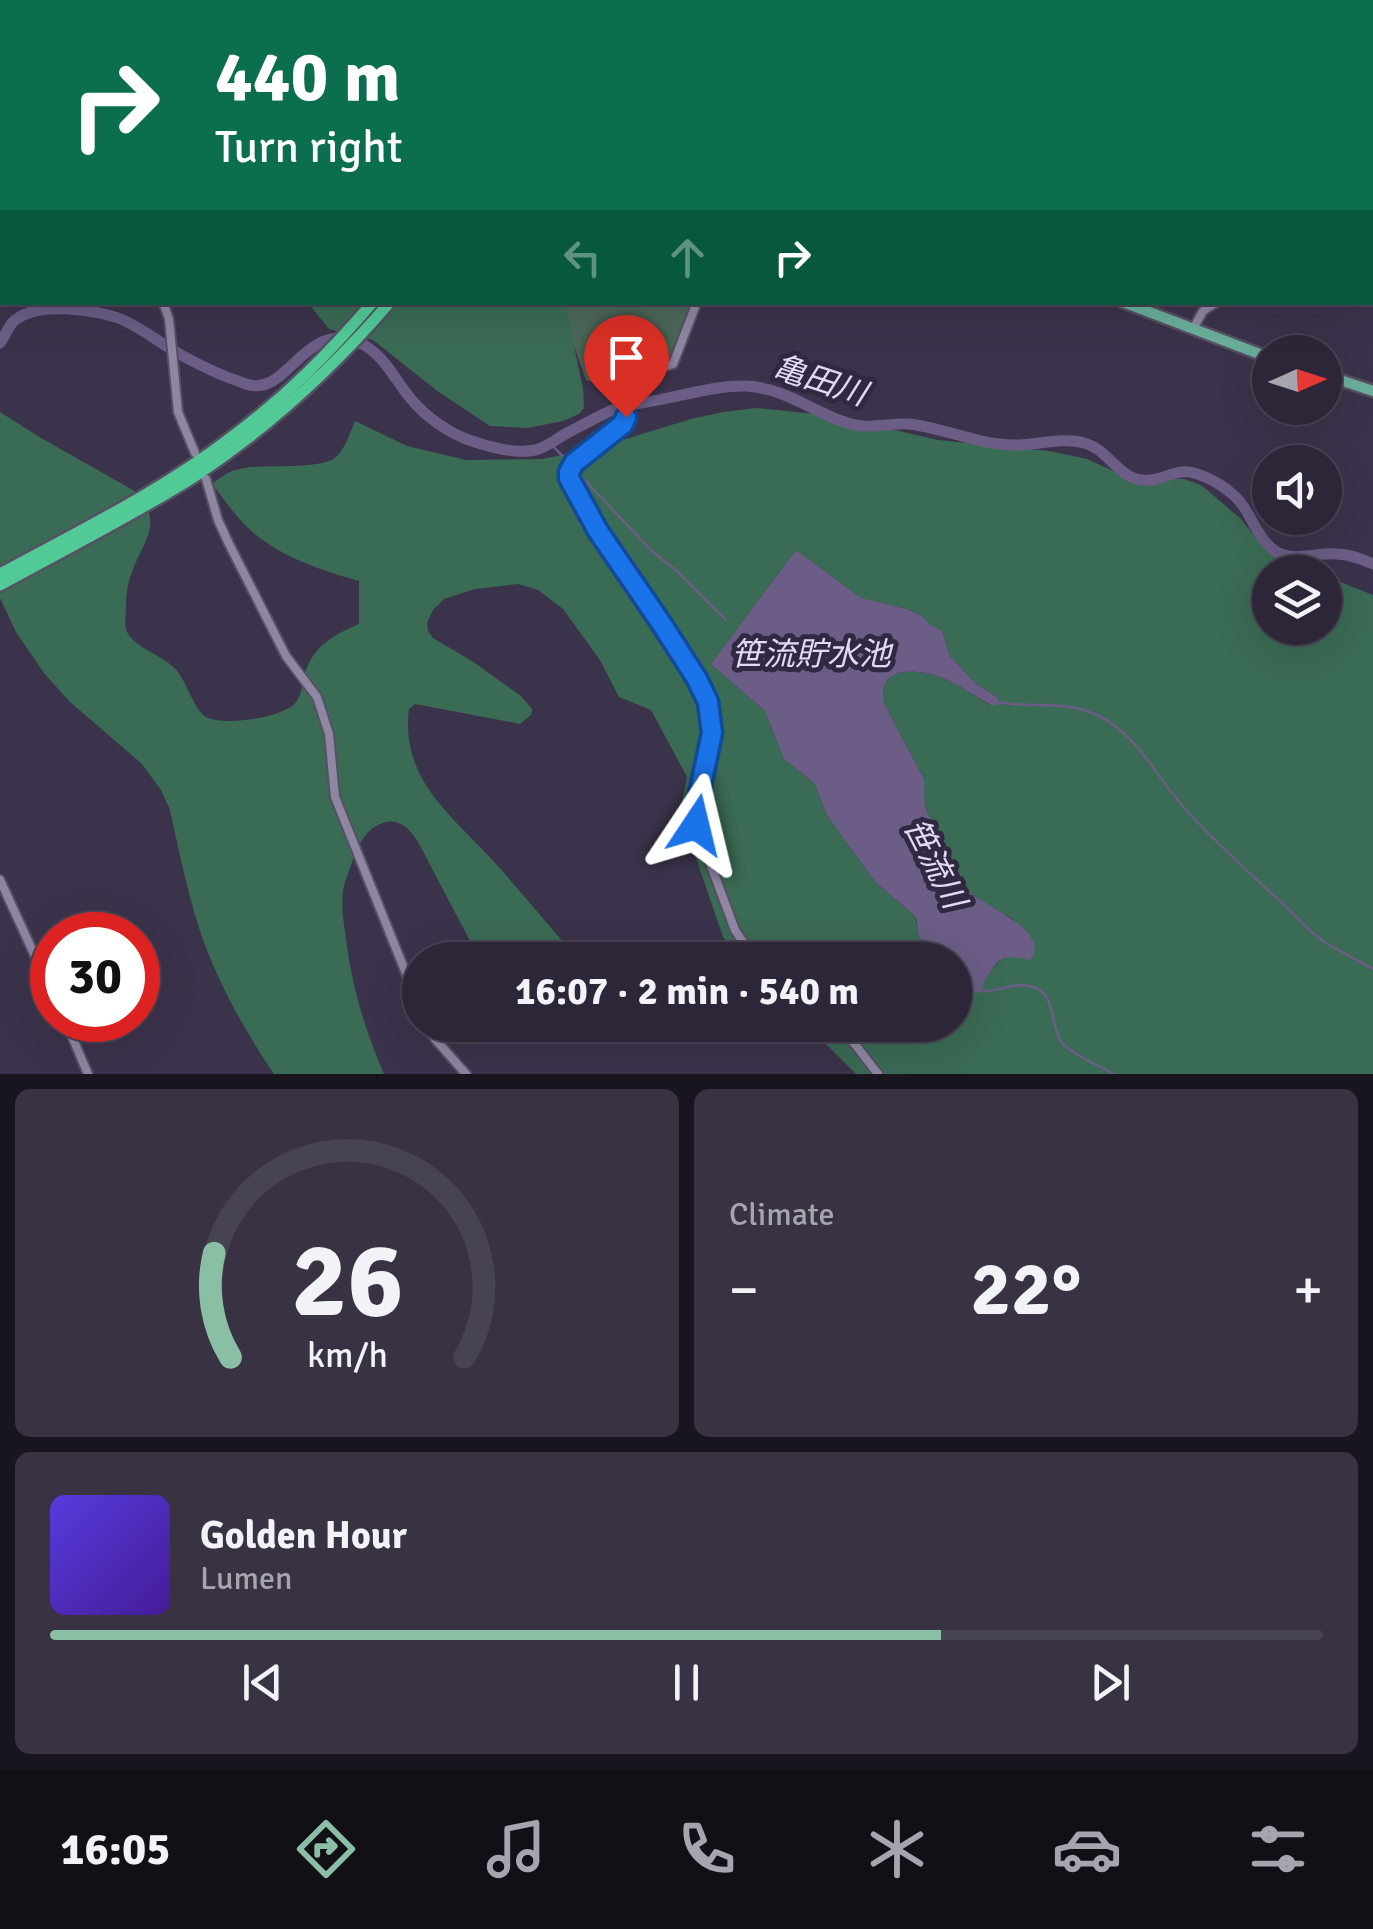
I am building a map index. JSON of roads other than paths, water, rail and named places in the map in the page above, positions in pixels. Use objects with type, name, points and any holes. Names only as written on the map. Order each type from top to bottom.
[{"type":"highway","points":[[0,574],[146,495],[232,438],[333,357],[371,305]]},
{"type":"highway","points":[[0,585],[152,502],[245,440],[387,305]]},
{"type":"main road","points":[[1131,305],[1252,351]]},
{"type":"main road","points":[[1342,381],[1373,391]]},
{"type":"street","points":[[165,305],[178,412],[195,453]]},
{"type":"street","points":[[696,305],[674,364],[621,378],[626,412],[623,424],[572,466],[569,478],[708,702],[712,733],[693,814],[738,937],[744,942]]},
{"type":"street","points":[[1193,329],[1203,311],[1212,305]]},
{"type":"street","points":[[206,479],[218,520],[286,656],[317,698],[328,734],[335,797],[402,963]]},
{"type":"street","points":[[0,880],[30,945]]},
{"type":"street","points":[[74,1042],[88,1074]]},
{"type":"street","points":[[438,1042],[466,1074]]},
{"type":"street","points":[[853,1042],[878,1074]]},
{"type":"water","name":"笹流貯水池","points":[[796,550],[861,598],[907,609],[942,631],[950,656],[999,702],[991,705],[946,680],[909,672],[899,673],[886,683],[885,705],[924,779],[928,814],[959,876],[969,891],[1025,930],[1035,949],[1030,960],[1001,960],[984,988],[972,993],[972,942],[926,942],[920,938],[915,916],[875,882],[826,814],[815,784],[784,759],[765,711],[711,664]]},
{"type":"waterway","name":"亀田川","points":[[0,343],[12,323],[35,311],[98,313],[131,324],[214,372],[261,386],[286,371],[310,349],[341,338],[360,343],[376,354],[417,406],[448,430],[482,444],[520,451],[544,447],[623,407],[726,387],[764,388],[863,426],[909,424],[1015,445],[1076,441],[1099,450],[1133,478],[1149,480],[1194,473],[1234,496],[1275,551],[1297,557],[1341,554],[1373,564]]},
{"type":"waterway","name":"笹流川","points":[[551,444],[570,464]]},
{"type":"waterway","name":"笹流川","points":[[575,470],[652,551],[726,620]]},
{"type":"waterway","points":[[998,702],[1071,707],[1111,723],[1135,745],[1197,822],[1308,929],[1373,969]]},
{"type":"waterway","name":"笹流川","points":[[982,991],[1021,985],[1042,992],[1064,1045],[1113,1074]]}]
